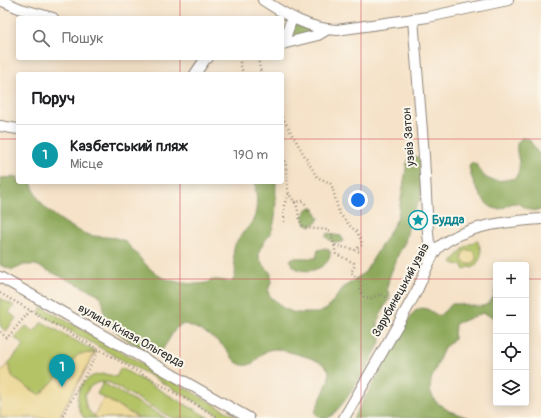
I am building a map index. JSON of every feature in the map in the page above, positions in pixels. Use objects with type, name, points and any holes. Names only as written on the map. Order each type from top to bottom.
[{"type":"street","points":[[0,0],[21,9],[46,16]]},
{"type":"street","points":[[263,0],[292,18],[328,30],[346,29],[413,19],[508,0]]},
{"type":"street","points":[[284,42],[288,34],[292,18]]},
{"type":"street","name":"узвіз Затон","points":[[413,19],[424,156],[428,233],[429,242],[434,251]]},
{"type":"street","points":[[284,44],[318,35],[328,30]]},
{"type":"street","points":[[196,72],[205,60]]},
{"type":"street","points":[[0,126],[16,130]]},
{"type":"street","name":"Зарубинецький узвіз","points":[[344,418],[414,296],[434,251],[451,238],[468,231],[501,223],[541,219]]},
{"type":"street","name":"вулиця Князя Ольгерда","points":[[0,277],[249,418]]},
{"type":"path","points":[[240,60],[242,72]]},
{"type":"path","points":[[258,60],[261,72]]},
{"type":"path","points":[[284,120],[317,177],[330,183],[332,186],[339,213],[360,237],[362,245],[355,250]]},
{"type":"path","points":[[284,160],[287,171],[289,192],[303,226],[315,230],[330,230],[337,255],[354,263],[351,273],[360,280],[360,291],[364,297],[371,298],[381,294],[388,298]]},
{"type":"path","points":[[284,222],[284,205],[289,192]]},
{"type":"path","points":[[294,202],[303,201],[307,206]]},
{"type":"path","points":[[335,245],[360,252]]},
{"type":"path","points":[[0,294],[219,418]]},
{"type":"path","points":[[0,332],[7,338],[29,311],[37,298]]},
{"type":"path","points":[[64,418],[62,416],[99,350]]},
{"type":"green space","points":[[294,24],[310,30],[310,33],[296,37],[292,30]]},
{"type":"green space","points":[[522,138],[529,139],[541,155],[541,210],[531,210],[515,203],[500,209],[492,208],[482,199],[478,192],[469,165],[471,163],[475,163],[488,179],[508,180],[515,178],[519,167],[517,146],[518,142]]},
{"type":"green space","points":[[412,156],[418,157],[420,160],[421,194],[420,200],[411,216],[405,242],[389,278],[387,289],[390,296],[378,322],[382,336],[374,354],[359,380],[342,405],[328,418],[320,418],[315,413],[327,385],[329,376],[327,367],[322,363],[298,354],[277,349],[266,351],[252,364],[239,364],[214,338],[189,325],[184,324],[176,328],[161,352],[148,350],[130,342],[109,325],[106,320],[101,298],[98,294],[36,265],[24,265],[13,270],[0,265],[0,178],[16,177],[16,184],[32,184],[37,197],[42,204],[51,213],[64,222],[89,235],[123,240],[155,273],[173,281],[194,284],[206,283],[212,280],[232,282],[235,274],[233,253],[235,244],[255,216],[257,201],[255,184],[276,184],[275,220],[270,235],[261,247],[259,253],[261,261],[271,274],[271,282],[268,291],[269,295],[283,308],[295,313],[318,313],[327,309],[343,288],[365,272],[390,231],[397,219],[409,159]]},
{"type":"green space","points":[[309,208],[315,209],[319,218],[316,223],[311,226],[306,224],[303,219],[305,211]]},
{"type":"green space","points":[[329,233],[341,236],[344,241],[339,243],[331,241],[325,236]]},
{"type":"green space","points":[[477,240],[481,255],[479,261],[473,268],[469,267],[464,270],[462,265],[452,262],[465,247]]},
{"type":"green space","points":[[326,248],[330,251],[329,258],[321,267],[314,270],[300,270],[294,267],[290,261],[292,258],[316,258],[318,250]]},
{"type":"green space","points":[[0,298],[14,306],[9,312],[16,318],[6,331],[0,326]]},
{"type":"green space","points":[[493,298],[493,317],[483,313],[455,324],[454,339],[444,348],[431,380],[430,391],[435,401],[449,411],[469,418],[353,418],[392,352],[412,314],[422,308],[439,316],[452,304],[480,306],[486,305]]},
{"type":"green space","points":[[42,307],[238,418],[225,418],[39,313]]},
{"type":"green space","points":[[42,322],[96,352],[79,354],[40,395],[13,378],[8,364],[24,345],[15,338],[26,326],[34,332]]},
{"type":"green space","points":[[121,368],[209,418],[172,418],[110,383],[101,382],[94,384],[89,388],[86,393],[85,400],[86,406],[90,413],[97,418],[84,418],[79,409],[77,400],[79,391],[83,384],[89,378],[97,375],[106,374],[116,377]]},
{"type":"green space","points":[[103,383],[166,418],[139,418],[97,394]]},
{"type":"sand","points":[[469,250],[474,252],[476,257],[474,262],[469,264],[464,262],[462,257],[464,252]]},
{"type":"sand","points":[[95,353],[59,417],[60,418],[0,418],[0,373],[8,364],[13,378],[40,395],[79,354]]},
{"type":"sand","points":[[104,398],[139,418],[97,418],[94,416]]},
{"type":"place","name":"Будда","points":[[418,220]]},
{"type":"place","name":"Казбетський пляж","points":[[62,387]]}]
